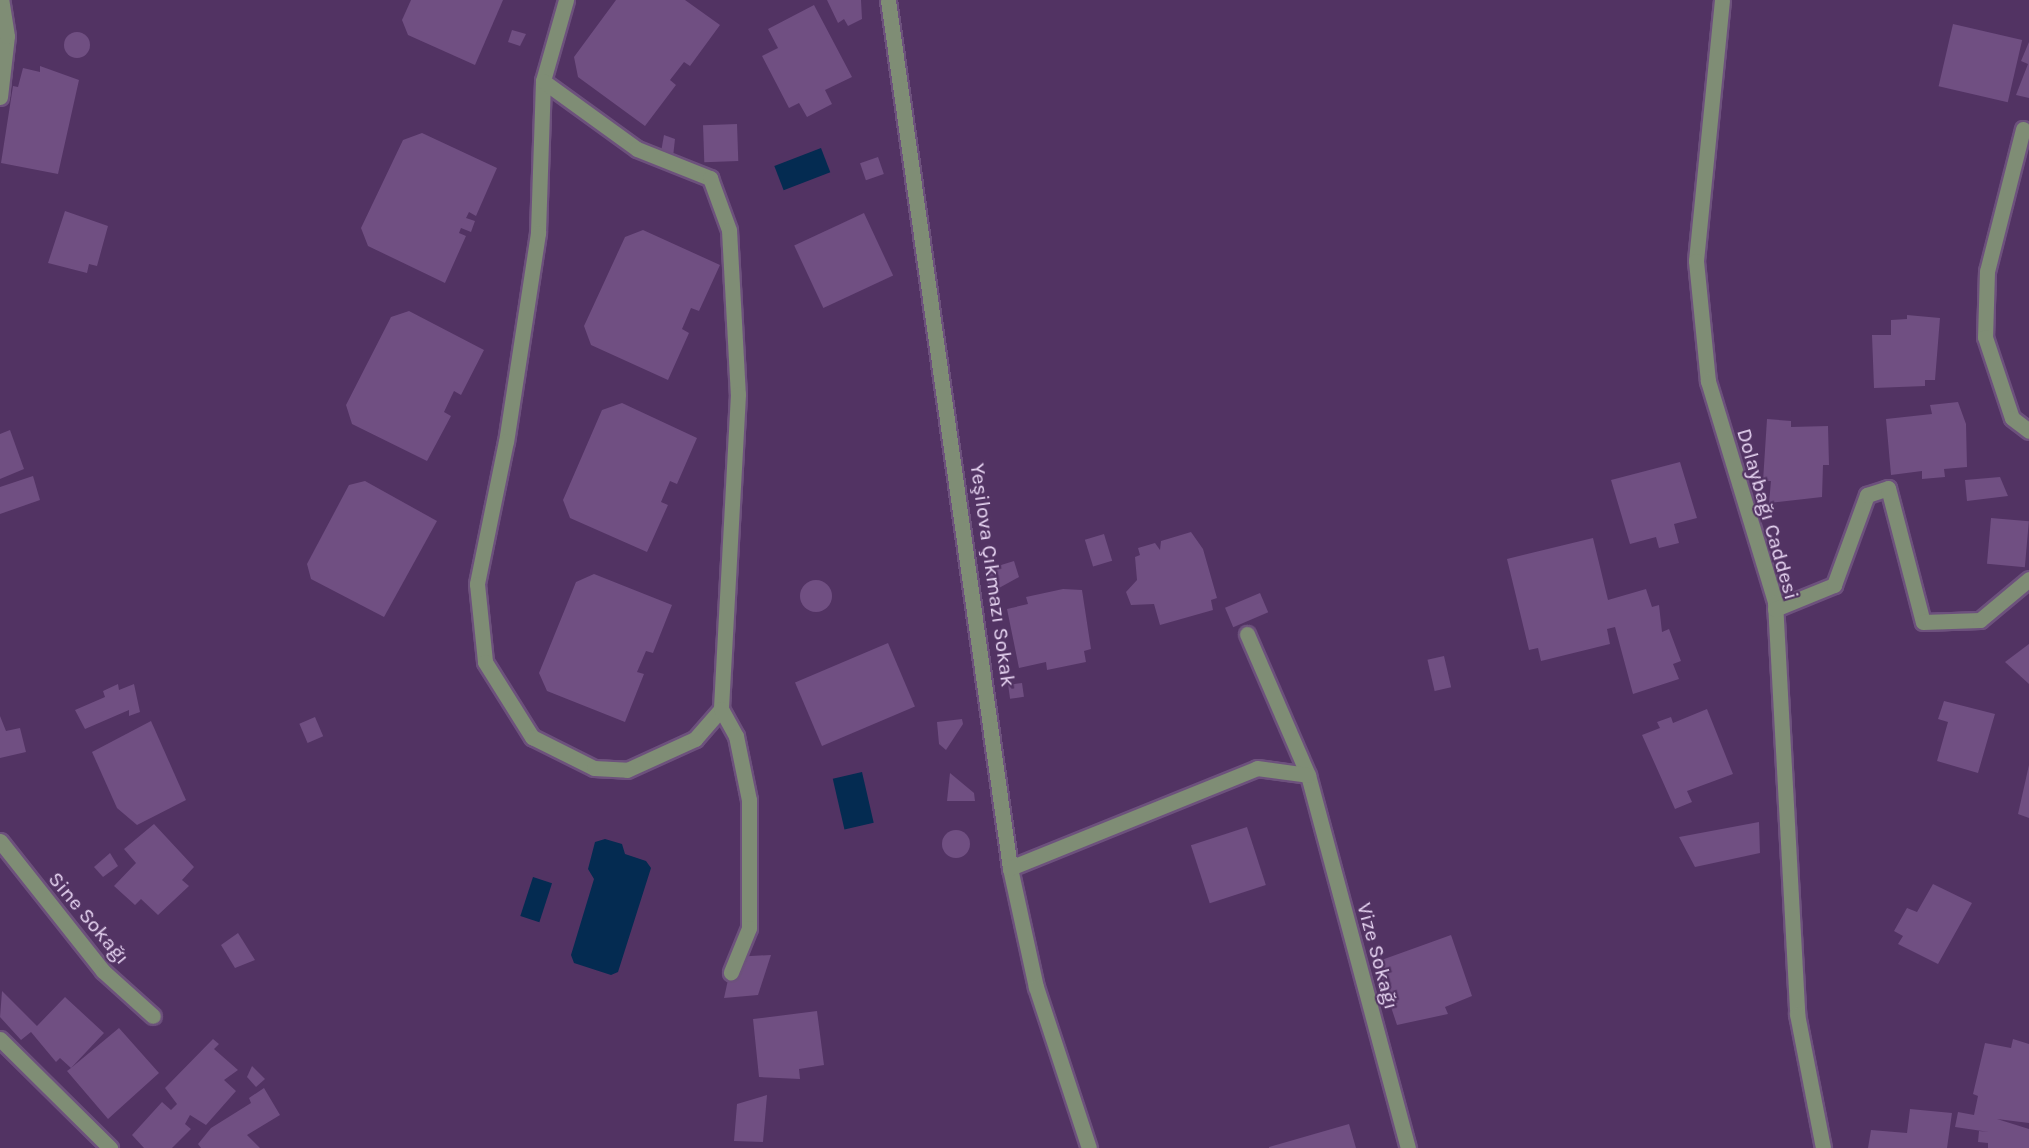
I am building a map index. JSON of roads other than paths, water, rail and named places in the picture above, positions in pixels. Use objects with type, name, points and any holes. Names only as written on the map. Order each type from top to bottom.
[{"type":"street","points":[[0,97],[7,36],[1,0]]},
{"type":"street","points":[[566,0],[543,81],[538,233],[506,441],[477,584],[485,662],[532,738],[594,768],[627,770],[695,739],[721,709]]},
{"type":"street","name":"Yeşilova Çıkmazı Sokak","points":[[888,0],[1010,868],[1036,987],[1089,1148]]},
{"type":"street","name":"Dolaybağı Caddesi","points":[[1722,0],[1697,272],[1707,381],[1775,609],[1797,1014],[1823,1148]]},
{"type":"street","points":[[543,81],[637,149],[710,178],[729,230],[738,394],[721,709],[736,736],[749,800],[749,928],[731,972]]},
{"type":"street","points":[[2023,129],[1987,270],[1985,337],[2012,418],[2029,431]]},
{"type":"street","points":[[1775,609],[1834,585],[1867,495],[1888,488],[1923,621],[1980,620],[2029,579]]},
{"type":"street","name":"Vize Sokağı","points":[[1247,634],[1308,775],[1408,1148]]},
{"type":"street","points":[[1010,868],[1257,768],[1308,775]]},
{"type":"street","name":"Sine Sokağı","points":[[0,841],[103,971],[153,1016]]},
{"type":"street","points":[[0,1039],[110,1148]]},
{"type":"water","points":[[821,148],[830,172],[784,190],[774,166]]},
{"type":"water","points":[[862,772],[874,823],[844,829],[833,779]]},
{"type":"water","points":[[605,839],[622,844],[625,854],[646,861],[651,868],[618,972],[611,975],[574,963],[571,955],[594,879],[588,869],[595,842]]},
{"type":"water","points":[[533,877],[552,883],[539,922],[520,916]]}]
